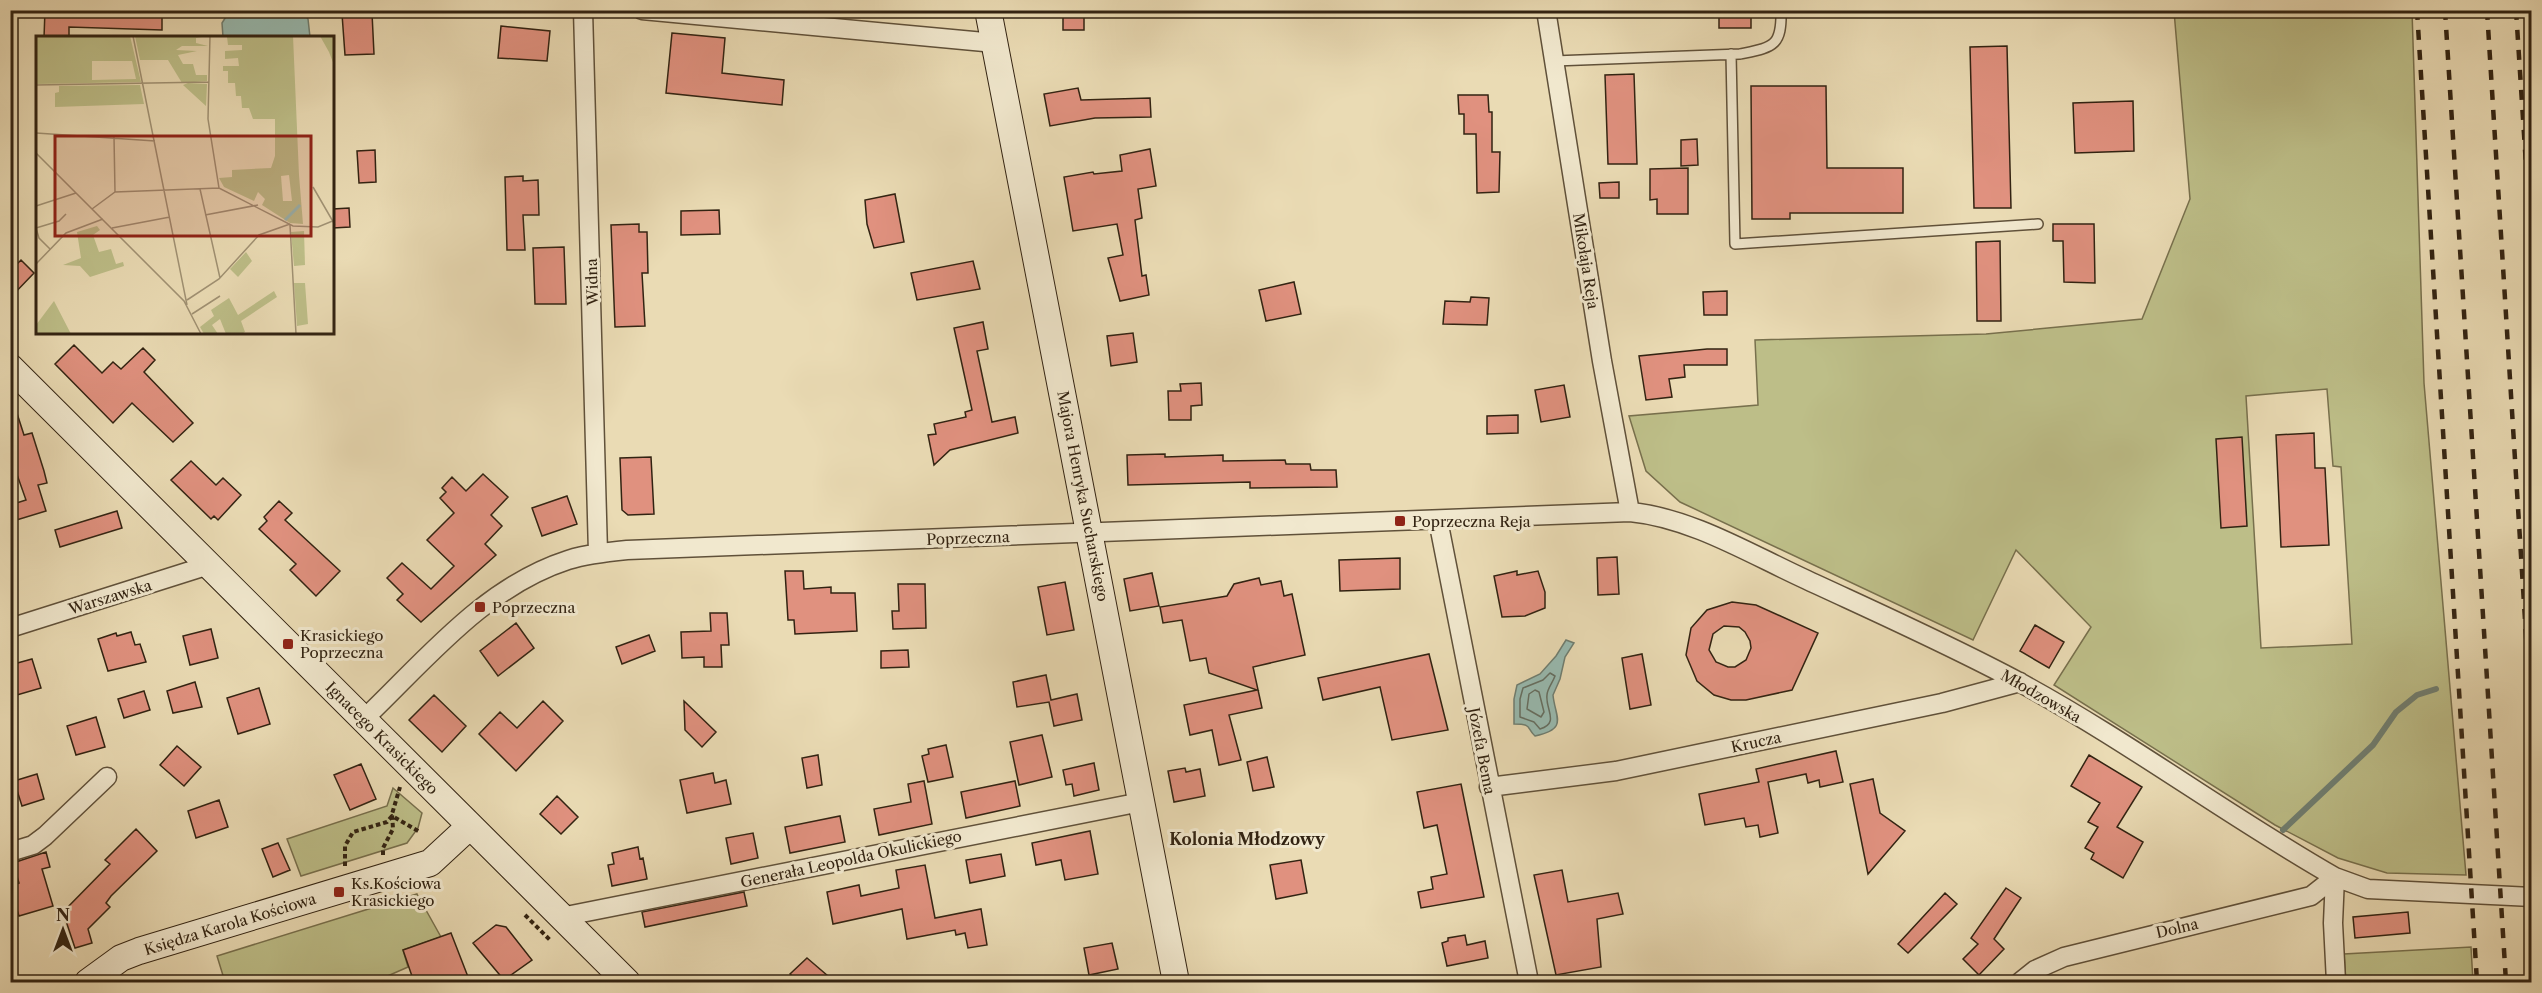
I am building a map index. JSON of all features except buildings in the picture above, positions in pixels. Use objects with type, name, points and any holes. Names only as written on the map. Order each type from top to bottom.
[{"type":"street","name":"Widna","points":[[584,10],[598,553]]},
{"type":"street","points":[[642,10],[995,43]]},
{"type":"street","name":"Majora Henryka Sucharskiego","points":[[988,10],[1176,982]]},
{"type":"street","name":"Mikołaja Reja","points":[[1546,10],[1600,350],[1630,512]]},
{"type":"street","name":"Ignacego Krasickiego","points":[[10,367],[627,982]]},
{"type":"street","name":"Poprzeczna","points":[[364,719],[480,607],[515,583],[548,567],[598,553],[627,550],[1630,512]]},
{"type":"street","name":"Młodzowska","points":[[1630,512],[1652,514],[1700,531],[2020,682],[2150,760],[2335,877],[2368,889],[2532,897]]},
{"type":"street","name":"Józefa Bema","points":[[1438,520],[1529,982]]},
{"type":"street","name":"Warszawska","points":[[10,628],[208,565]]},
{"type":"street","name":"Krucza","points":[[1489,788],[1616,771],[1942,703],[2020,682]]},
{"type":"street","points":[[10,852],[33,845],[45,836],[107,777]]},
{"type":"street","name":"Generała Leopolda Okulickiego","points":[[561,917],[1141,802]]},
{"type":"street","name":"Księdza Karola Kościowa","points":[[88,982],[121,958],[139,951],[430,863],[470,826]]},
{"type":"street","points":[[2335,877],[2333,923],[2336,982]]},
{"type":"street","name":"Dolna","points":[[2020,982],[2035,970],[2064,957],[2311,896],[2335,877]]},
{"type":"lane","points":[[1554,61],[1731,54],[1763,49],[1777,42],[1782,32],[1781,10]]},
{"type":"lane","points":[[1731,54],[1735,244],[2038,224]]},
{"type":"path","points":[[383,855],[383,848],[393,830],[392,816],[400,786]]},
{"type":"path","points":[[392,816],[420,832]]},
{"type":"path","points":[[345,867],[344,851],[349,836],[359,830],[387,822],[392,816]]},
{"type":"green space","points":[[2174,11],[2412,11],[2424,383],[2466,875],[2387,873],[2338,858],[2275,825],[2054,685],[2091,627],[2016,550],[1973,640],[1680,502],[1646,471],[1629,416],[1758,405],[1755,340],[1986,334],[2142,319],[2190,199]],"holes":[[[2327,389],[2333,466],[2341,467],[2352,644],[2261,648],[2246,396]]]},
{"type":"green space","points":[[393,788],[422,813],[418,828],[407,843],[301,876],[287,839],[387,806]]},
{"type":"green space","points":[[417,894],[441,937],[403,950],[408,967],[374,982],[225,982],[217,956]]},
{"type":"green space","points":[[2471,947],[2473,982],[2346,982],[2344,954]]},
{"type":"water","points":[[229,12],[303,12],[308,19],[310,36],[223,36],[222,23]]},
{"type":"water","points":[[1566,640],[1574,643],[1565,657],[1560,679],[1553,695],[1558,721],[1552,730],[1535,736],[1527,726],[1514,724],[1514,699],[1517,685],[1540,674]]},
{"type":"waterway","points":[[2283,830],[2373,745],[2396,712],[2417,695],[2436,689]]},
{"type":"railway","points":[[2417,10],[2477,982]]},
{"type":"railway","points":[[2445,10],[2506,982]]},
{"type":"railway","points":[[2487,10],[2532,732]]},
{"type":"railway","points":[[2516,10],[2532,258]]},
{"type":"railway","points":[[2530,10],[2532,36]]},
{"type":"place","name":"Poprzeczna Reja","points":[[1400,521]]},
{"type":"place","name":"Poprzeczna","points":[[480,607]]},
{"type":"place","name":"Krasickiego Poprzeczna","points":[[288,644]]},
{"type":"place","name":"Ks.Kościowa Krasickiego","points":[[339,892]]},
{"type":"district","name":"Kolonia Młodzowy","points":[[1247,839]]}]
